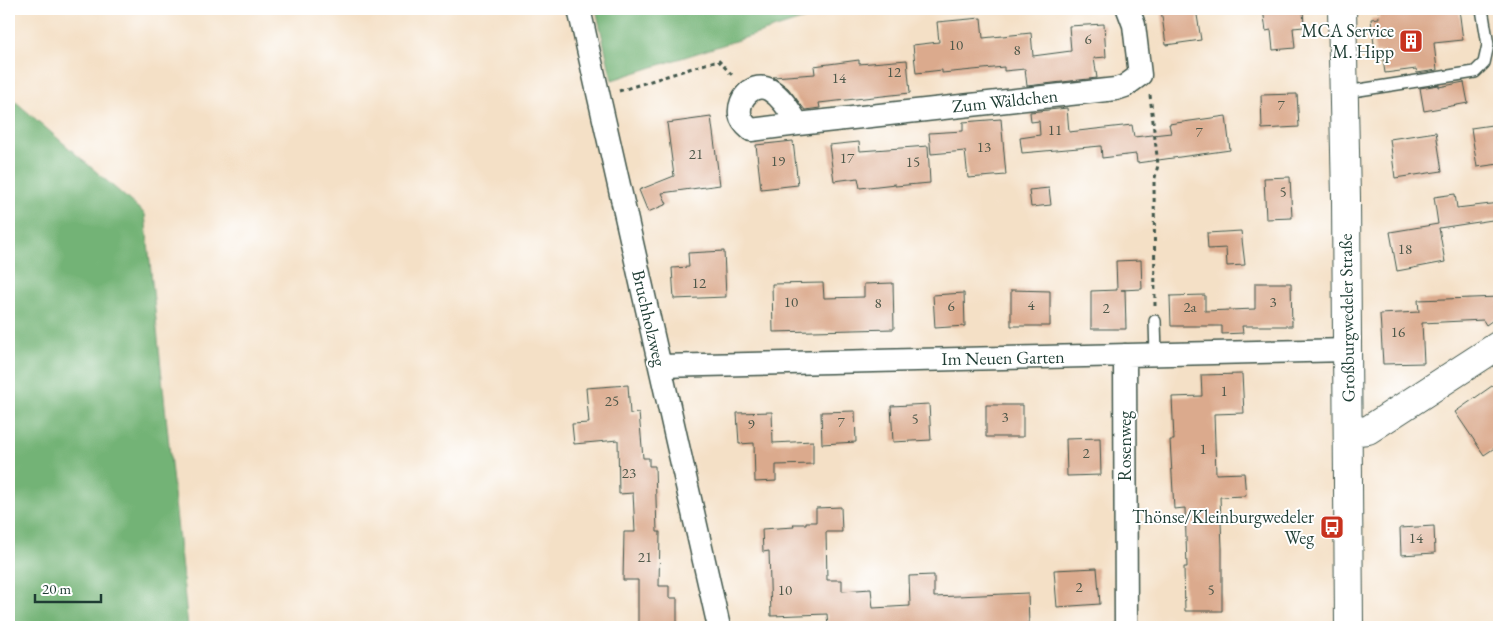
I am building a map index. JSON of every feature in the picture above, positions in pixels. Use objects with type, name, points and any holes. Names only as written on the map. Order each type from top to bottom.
[{"type":"street","name":"Bruchholzweg","points":[[579,9],[719,627]]},
{"type":"street","points":[[1128,9],[1134,25],[1140,75]]},
{"type":"street","name":"Großburgwedeler Straße","points":[[1342,9],[1349,627]]},
{"type":"street","name":"Zum Wäldchen","points":[[748,92],[741,101],[740,115],[744,123],[751,130],[1116,89],[1125,86],[1140,75]]},
{"type":"street","points":[[748,92],[758,88],[768,89],[779,97],[798,124]]},
{"type":"street","points":[[1348,432],[1368,430],[1499,345]]},
{"type":"street","name":"Im Neuen Garten","points":[[660,366],[1347,350]]},
{"type":"street","name":"Rosenweg","points":[[1125,356],[1126,627]]},
{"type":"lane","points":[[1344,90],[1359,90],[1475,72],[1484,64],[1488,45],[1482,9]]},
{"type":"lane","points":[[1156,321],[1156,355]]},
{"type":"path","points":[[600,98],[718,60],[748,92]]},
{"type":"path","points":[[1140,75],[1150,90],[1158,165],[1154,182],[1156,321]]},
{"type":"green space","points":[[596,9],[836,9],[612,80]]},
{"type":"green space","points":[[9,96],[145,214],[188,627],[9,627]]},
{"type":"building","points":[[1161,9],[1196,9],[1201,40],[1166,45]]},
{"type":"building","points":[[1263,9],[1303,9],[1304,27],[1293,28],[1295,48],[1273,50],[1271,30],[1266,31]]},
{"type":"building","name":"MCA Service M. Hipp","points":[[1378,9],[1459,9],[1463,40],[1434,43],[1437,70],[1417,73],[1416,69],[1385,73],[1382,52],[1375,53],[1371,19],[1379,18]]},
{"type":"building","points":[[981,18],[983,38],[1031,33],[1033,56],[1071,51],[1069,26],[1104,24],[1106,57],[1094,58],[1097,78],[1027,86],[1025,69],[1004,71],[1004,67],[942,73],[942,70],[916,73],[913,45],[939,42],[937,22]]},
{"type":"building","points":[[859,60],[859,64],[907,60],[910,93],[819,103],[820,108],[805,110],[788,88],[773,77],[815,74],[814,66]]},
{"type":"building","points":[[1464,82],[1468,103],[1424,111],[1420,88],[1439,85],[1439,87]]},
{"type":"building","points":[[1297,94],[1299,127],[1262,129],[1261,95]]},
{"type":"building","points":[[1067,108],[1069,132],[1132,125],[1134,137],[1171,133],[1169,124],[1226,116],[1230,150],[1137,163],[1136,154],[1102,158],[1101,146],[1022,153],[1020,138],[1040,135],[1039,121],[1031,122],[1030,112]]},
{"type":"building","points":[[711,117],[720,185],[662,193],[667,204],[648,212],[639,190],[674,176],[667,123]]},
{"type":"building","points":[[1001,119],[1006,175],[968,178],[965,151],[931,154],[929,133],[963,131],[963,122]]},
{"type":"building","points":[[1499,124],[1499,164],[1477,167],[1471,128]]},
{"type":"building","points":[[1436,132],[1442,171],[1395,178],[1390,139]]},
{"type":"building","points":[[793,141],[798,185],[761,189],[756,145]]},
{"type":"building","points":[[859,142],[860,151],[928,146],[930,183],[860,188],[858,178],[834,181],[829,145]]},
{"type":"building","points":[[1290,177],[1292,218],[1266,219],[1264,178]]},
{"type":"building","points":[[1049,188],[1051,205],[1031,207],[1029,190]]},
{"type":"building","points":[[1455,194],[1457,208],[1499,203],[1499,219],[1439,228],[1445,262],[1397,271],[1390,232],[1438,224],[1434,197]]},
{"type":"building","points":[[1241,231],[1245,265],[1227,266],[1226,248],[1208,249],[1207,233]]},
{"type":"building","points":[[724,251],[726,297],[674,299],[672,268],[689,267],[688,253]]},
{"type":"building","points":[[1141,260],[1142,289],[1121,290],[1125,290],[1126,329],[1091,329],[1091,291],[1117,290],[1116,261]]},
{"type":"building","points":[[823,283],[824,298],[864,297],[864,284],[893,283],[894,329],[773,332],[772,284]]},
{"type":"building","points":[[1255,283],[1291,283],[1292,326],[1242,326],[1243,333],[1222,334],[1222,326],[1171,326],[1170,296],[1205,295],[1205,311],[1255,309]]},
{"type":"building","points":[[1011,290],[1050,291],[1050,326],[1011,326]]},
{"type":"building","points":[[964,293],[965,326],[935,328],[933,295]]},
{"type":"building","points":[[1499,297],[1499,316],[1486,325],[1483,320],[1422,323],[1424,363],[1383,364],[1380,314],[1419,312],[1418,300]]},
{"type":"building","points":[[1242,374],[1244,413],[1214,414],[1216,474],[1244,473],[1246,496],[1220,497],[1222,611],[1185,611],[1184,567],[1187,567],[1185,508],[1174,509],[1170,440],[1174,440],[1172,397],[1202,396],[1201,375]]},
{"type":"building","points":[[1499,381],[1499,445],[1484,455],[1455,412]]},
{"type":"building","points":[[628,385],[630,414],[639,413],[643,458],[649,458],[649,466],[655,466],[657,532],[660,532],[659,586],[669,586],[669,598],[677,598],[677,627],[638,627],[638,580],[623,580],[624,532],[635,532],[633,493],[619,494],[618,440],[574,444],[572,424],[589,423],[586,388]]},
{"type":"building","points":[[929,404],[931,440],[893,442],[891,406]]},
{"type":"building","points":[[986,405],[1023,405],[1023,437],[986,437]]},
{"type":"building","points":[[855,411],[856,442],[822,444],[821,412]]},
{"type":"building","points":[[772,412],[773,443],[813,441],[813,464],[776,465],[776,481],[755,482],[754,443],[739,444],[737,413]]},
{"type":"building","points":[[1100,438],[1101,475],[1067,476],[1066,439]]},
{"type":"building","points":[[841,507],[842,532],[826,532],[827,580],[842,580],[842,591],[871,589],[873,608],[910,606],[909,576],[934,575],[934,597],[1028,593],[1029,626],[828,627],[827,614],[771,616],[769,551],[763,552],[762,529],[794,527],[793,524],[816,522],[816,508]]},
{"type":"building","points":[[1434,526],[1435,553],[1401,555],[1400,528]]},
{"type":"building","points":[[1097,568],[1100,604],[1057,607],[1054,570]]},
{"type":"place","name":"MCA Service M. Hipp","points":[[1411,41]]},
{"type":"place","name":"Thönse/Kleinburgwedeler Weg","points":[[1332,527]]}]
